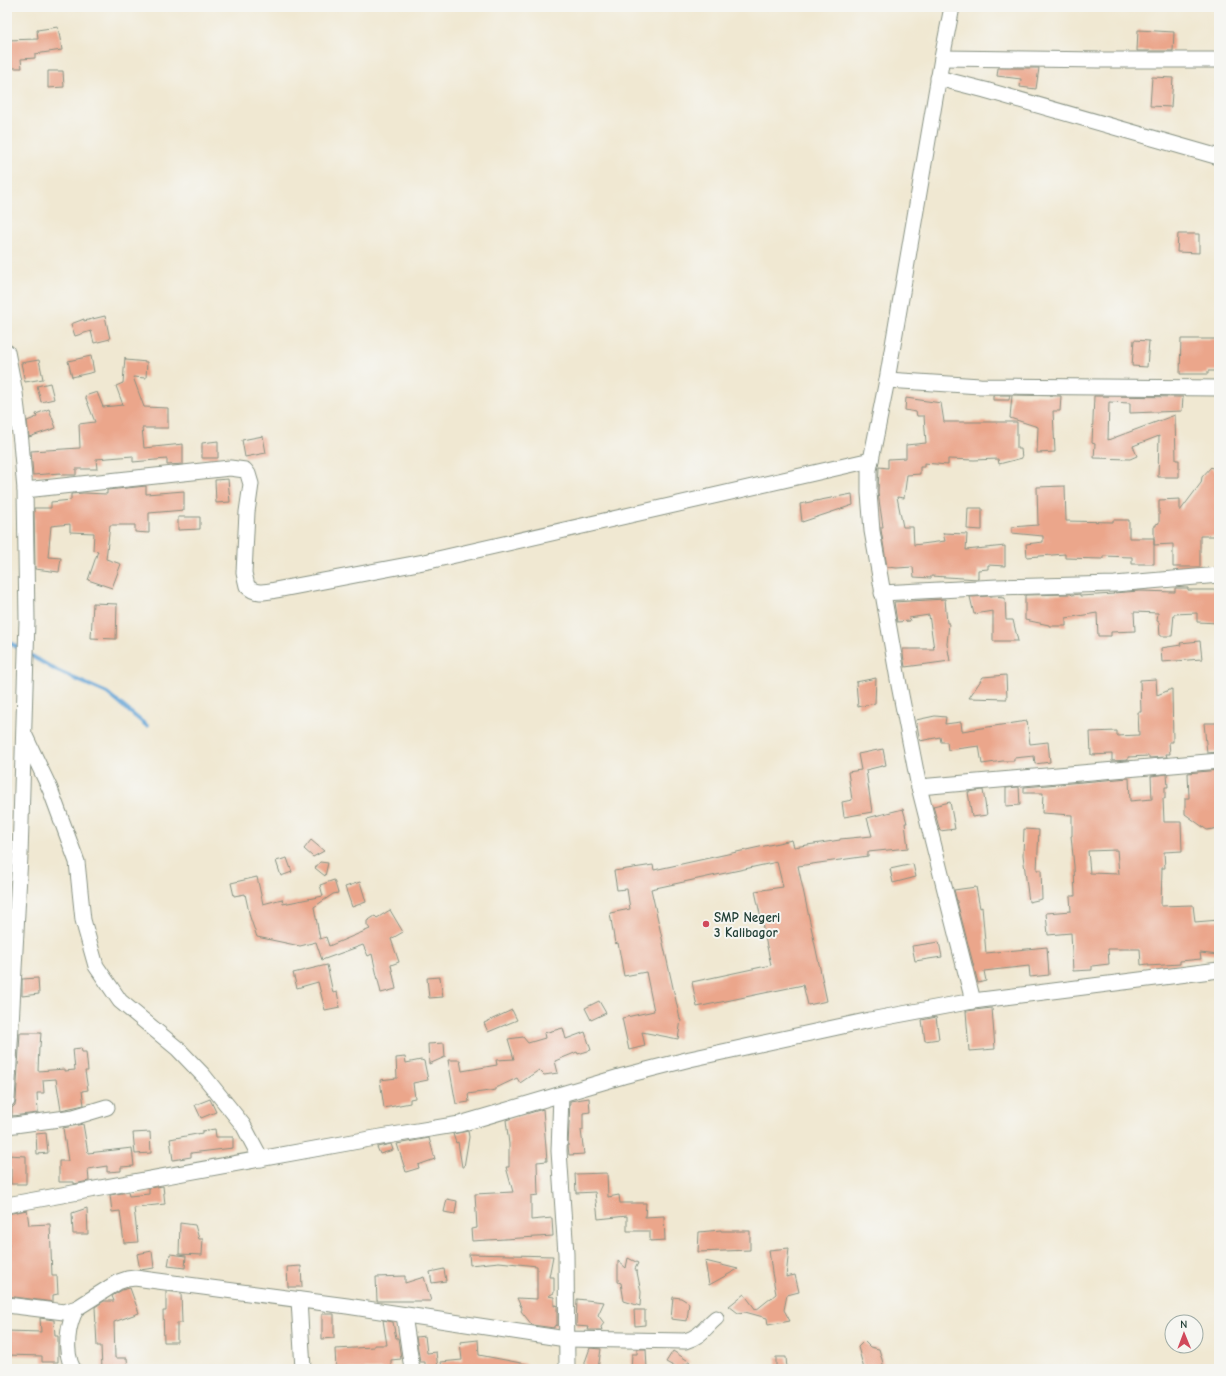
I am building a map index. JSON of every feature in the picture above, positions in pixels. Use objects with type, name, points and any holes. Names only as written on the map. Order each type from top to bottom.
[{"type":"street","points":[[952,7],[938,78],[869,470],[869,486],[872,531],[882,593],[919,787],[972,1001]]},
{"type":"street","points":[[942,58],[1219,60]]},
{"type":"street","points":[[938,78],[1219,157]]},
{"type":"street","points":[[7,352],[11,393],[21,442],[25,490],[27,620],[19,864],[7,1100]]},
{"type":"street","points":[[886,380],[980,386],[1219,388]]},
{"type":"street","points":[[25,490],[230,468],[245,470],[248,474],[250,484],[244,573],[246,586],[252,591],[257,592],[281,589],[429,560],[871,460]]},
{"type":"street","points":[[882,593],[997,587],[1115,584],[1219,575]]},
{"type":"street","points":[[24,733],[50,789],[72,846],[76,862],[83,920],[96,966],[120,1001],[178,1049],[203,1075],[244,1125],[262,1159]]},
{"type":"street","points":[[919,787],[1219,761]]},
{"type":"street","points":[[7,1205],[460,1124],[623,1076],[745,1046],[870,1020],[972,1001],[1219,970]]},
{"type":"street","points":[[561,1095],[560,1151],[566,1254],[567,1369]]},
{"type":"street","points":[[7,1126],[74,1117],[107,1107]]},
{"type":"street","points":[[7,1304],[64,1312],[77,1308],[118,1282],[135,1278],[566,1339],[685,1341],[693,1339],[703,1333],[716,1318]]},
{"type":"street","points":[[299,1300],[303,1369]]},
{"type":"street","points":[[73,1369],[70,1362],[68,1333],[71,1318],[77,1308]]},
{"type":"street","points":[[404,1315],[412,1369]]},
{"type":"building","points":[[58,27],[62,50],[35,54],[35,58],[21,59],[22,68],[7,68],[7,40],[38,39],[37,30]]},
{"type":"building","points":[[1138,30],[1174,32],[1173,51],[1137,51]]},
{"type":"building","points":[[998,68],[1039,68],[1036,89],[1020,87],[1021,79],[997,76]]},
{"type":"building","points":[[48,71],[63,71],[64,87],[48,88]]},
{"type":"building","points":[[1152,77],[1173,78],[1171,107],[1150,106]]},
{"type":"building","points":[[1178,234],[1199,234],[1199,253],[1177,252]]},
{"type":"building","points":[[105,316],[110,339],[94,343],[91,331],[75,336],[71,324],[84,319],[84,321]]},
{"type":"building","points":[[1181,339],[1219,339],[1219,371],[1208,371],[1208,374],[1180,374]]},
{"type":"building","points":[[1134,340],[1149,341],[1147,367],[1132,366]]},
{"type":"building","points":[[91,356],[94,372],[72,377],[68,361]]},
{"type":"building","points":[[125,357],[126,360],[147,362],[146,378],[133,377],[144,407],[168,408],[168,428],[142,428],[144,448],[183,444],[183,464],[167,465],[167,459],[133,462],[133,456],[96,459],[97,469],[76,469],[76,475],[61,475],[61,473],[33,475],[31,451],[80,448],[79,424],[95,422],[85,396],[97,392],[103,407],[123,405],[116,386],[123,383]]},
{"type":"building","points":[[39,360],[43,379],[25,382],[21,363]]},
{"type":"building","points":[[50,383],[54,399],[41,402],[37,386]]},
{"type":"building","points":[[993,395],[1010,395],[1009,400],[993,400]]},
{"type":"building","points":[[1012,395],[1061,396],[1060,411],[1053,411],[1055,452],[1037,453],[1038,427],[1010,418]]},
{"type":"building","points":[[1094,396],[1183,397],[1182,411],[1130,413],[1130,403],[1109,402],[1108,440],[1175,415],[1176,460],[1179,460],[1179,477],[1158,477],[1159,436],[1133,446],[1137,456],[1130,459],[1094,458],[1095,444],[1092,443]]},
{"type":"building","points":[[906,398],[941,403],[944,422],[1017,422],[1017,449],[1021,449],[1022,458],[999,464],[998,459],[948,459],[948,465],[924,463],[924,467],[920,467],[920,474],[907,475],[904,498],[897,497],[903,527],[913,527],[914,545],[945,541],[943,533],[967,534],[966,550],[1005,546],[1005,566],[988,565],[988,569],[978,570],[978,579],[931,576],[931,578],[914,577],[913,567],[887,567],[881,530],[881,527],[883,527],[878,493],[879,467],[888,468],[888,459],[906,458],[906,445],[926,443],[924,416],[917,416],[916,412],[905,410]]},
{"type":"building","points":[[49,409],[56,428],[29,437],[27,421],[37,417],[36,414]]},
{"type":"building","points":[[263,436],[266,453],[245,457],[242,440]]},
{"type":"building","points":[[218,441],[218,458],[202,458],[202,443]]},
{"type":"building","points":[[1211,467],[1219,475],[1219,536],[1200,536],[1200,567],[1173,567],[1173,544],[1154,545],[1154,526],[1159,523],[1159,500],[1180,499],[1180,511],[1201,483],[1202,477]]},
{"type":"building","points":[[228,479],[230,502],[216,503],[215,480]]},
{"type":"building","points":[[146,486],[146,494],[184,491],[184,510],[149,513],[149,533],[135,532],[135,525],[110,525],[106,559],[121,564],[112,588],[88,580],[98,551],[93,550],[94,533],[70,532],[70,524],[51,526],[48,557],[61,558],[59,572],[35,569],[34,508],[51,508],[51,502],[71,500],[71,494],[107,494],[107,490]]},
{"type":"building","points":[[1065,486],[1066,521],[1113,522],[1113,520],[1129,520],[1129,538],[1154,538],[1154,564],[1132,564],[1132,557],[1103,556],[1103,559],[1065,558],[1065,554],[1027,557],[1026,544],[1043,542],[1043,536],[1012,533],[1012,527],[1038,525],[1037,487]]},
{"type":"building","points":[[852,494],[853,505],[802,522],[800,504]]},
{"type":"building","points":[[968,508],[982,508],[982,530],[967,529]]},
{"type":"building","points":[[178,517],[200,517],[200,529],[178,530]]},
{"type":"building","points":[[1175,588],[1188,588],[1188,590],[1219,590],[1219,623],[1197,622],[1197,613],[1174,614],[1172,636],[1160,636],[1159,622],[1157,621],[1158,613],[1134,612],[1135,631],[1111,632],[1111,636],[1098,636],[1097,613],[1066,618],[1066,626],[1049,626],[1025,620],[1025,595],[1080,594],[1080,596],[1139,591],[1175,592]]},
{"type":"building","points":[[990,596],[1005,598],[1006,620],[1013,620],[1018,641],[993,641],[993,611],[974,614],[970,597]]},
{"type":"building","points":[[945,599],[947,623],[949,623],[947,644],[950,661],[905,667],[903,649],[934,649],[929,615],[909,618],[910,621],[897,622],[894,602]]},
{"type":"building","points":[[93,603],[117,604],[116,639],[91,638]]},
{"type":"building","points":[[1200,641],[1202,659],[1162,662],[1161,648],[1181,645],[1180,643]]},
{"type":"building","points":[[1006,675],[1007,699],[969,698],[983,677]]},
{"type":"building","points":[[876,678],[875,703],[858,707],[856,682]]},
{"type":"building","points":[[1156,679],[1157,695],[1172,689],[1173,742],[1169,742],[1170,754],[1166,754],[1167,757],[1128,757],[1128,760],[1112,761],[1112,754],[1091,755],[1090,732],[1117,731],[1117,736],[1139,735],[1138,712],[1141,712],[1140,680]]},
{"type":"building","points":[[935,716],[946,717],[945,724],[961,722],[962,731],[1027,721],[1030,744],[1048,742],[1050,762],[1035,764],[1034,756],[1014,758],[1014,761],[982,764],[979,746],[948,750],[947,742],[941,742],[940,737],[920,741],[916,720]]},
{"type":"building","points":[[1204,723],[1218,723],[1219,752],[1207,753]]},
{"type":"building","points":[[883,749],[886,765],[866,770],[872,812],[844,817],[842,802],[852,800],[848,772],[861,770],[858,754]]},
{"type":"building","points":[[1219,770],[1219,828],[1207,830],[1185,814],[1185,798],[1189,798],[1188,773]]},
{"type":"building","points":[[1167,774],[1168,787],[1165,787],[1165,799],[1163,798],[1164,822],[1181,822],[1182,851],[1164,852],[1165,868],[1162,868],[1161,906],[1193,905],[1195,922],[1219,920],[1219,955],[1200,953],[1201,959],[1180,961],[1180,964],[1148,966],[1148,964],[1141,965],[1140,949],[1108,949],[1109,964],[1092,966],[1092,970],[1073,971],[1071,933],[1048,935],[1046,913],[1071,911],[1070,896],[1075,896],[1071,836],[1072,815],[1042,813],[1043,793],[1024,793],[1024,787],[1129,778],[1130,801],[1152,799],[1151,776]],"holes":[[[1117,850],[1119,874],[1090,873],[1088,851]]]},
{"type":"building","points":[[1019,787],[1020,805],[1006,806],[1006,788]]},
{"type":"building","points":[[983,790],[987,815],[972,817],[968,792]]},
{"type":"building","points":[[950,802],[955,829],[940,831],[933,806]]},
{"type":"building","points":[[903,809],[907,823],[905,823],[908,848],[868,852],[868,856],[798,866],[827,1001],[808,1005],[803,985],[697,1007],[692,982],[771,965],[755,891],[783,887],[777,862],[651,889],[681,1020],[678,1039],[642,1032],[645,1046],[629,1050],[622,1018],[654,1011],[646,972],[624,976],[618,943],[615,944],[610,913],[630,909],[627,889],[617,890],[614,871],[653,865],[654,870],[792,840],[794,847],[840,839],[872,836],[867,818]]},
{"type":"building","points":[[1024,829],[1039,830],[1037,870],[1041,870],[1042,899],[1029,902],[1023,855]]},
{"type":"building","points":[[311,840],[324,851],[313,857],[304,849]]},
{"type":"building","points":[[287,858],[292,872],[281,876],[276,861]]},
{"type":"building","points":[[320,862],[328,863],[325,876],[315,868]]},
{"type":"building","points":[[913,864],[916,877],[893,883],[890,869]]},
{"type":"building","points":[[257,877],[263,904],[282,899],[283,904],[323,896],[320,885],[334,880],[338,893],[333,894],[314,907],[320,939],[326,937],[329,946],[370,929],[367,925],[367,921],[375,916],[377,918],[390,910],[403,932],[391,939],[399,962],[391,965],[396,989],[381,993],[372,954],[368,956],[363,945],[322,960],[316,942],[300,946],[257,937],[250,917],[245,894],[234,896],[231,883]]},
{"type":"building","points":[[360,882],[366,902],[352,907],[345,887]]},
{"type":"building","points":[[976,887],[980,908],[982,907],[986,953],[1047,947],[1049,975],[1030,977],[1029,966],[984,971],[986,981],[978,983],[954,890]]},
{"type":"building","points":[[939,942],[942,957],[915,961],[912,946]]},
{"type":"building","points":[[327,965],[333,993],[337,992],[340,1007],[325,1010],[318,982],[297,988],[293,973]]},
{"type":"building","points":[[440,977],[443,997],[429,998],[427,978]]},
{"type":"building","points":[[38,978],[39,994],[22,996],[22,979]]},
{"type":"building","points":[[599,1001],[606,1013],[591,1020],[585,1008]]},
{"type":"building","points":[[992,1008],[995,1049],[969,1051],[966,1011]]},
{"type":"building","points":[[512,1010],[517,1020],[488,1032],[484,1023]]},
{"type":"building","points":[[936,1017],[939,1039],[925,1041],[922,1020]]},
{"type":"building","points":[[563,1028],[566,1039],[585,1032],[591,1050],[578,1054],[577,1052],[555,1061],[558,1073],[544,1075],[539,1070],[520,1083],[517,1078],[496,1088],[496,1090],[468,1094],[469,1102],[456,1104],[448,1060],[460,1060],[462,1071],[497,1065],[496,1060],[514,1059],[508,1039],[523,1037],[528,1043],[545,1038],[544,1033]]},
{"type":"building","points":[[20,1033],[41,1033],[38,1071],[65,1069],[65,1071],[75,1070],[73,1049],[81,1048],[82,1052],[86,1052],[88,1071],[85,1071],[88,1090],[82,1091],[84,1105],[61,1110],[56,1079],[43,1080],[44,1093],[37,1093],[38,1113],[12,1116],[12,1108],[15,1105],[16,1100]]},
{"type":"building","points":[[444,1043],[445,1057],[429,1064],[428,1044]]},
{"type":"building","points":[[405,1057],[406,1063],[421,1060],[424,1061],[428,1080],[413,1083],[415,1098],[410,1099],[410,1103],[384,1108],[380,1080],[397,1078],[396,1058]]},
{"type":"building","points":[[589,1098],[590,1112],[583,1113],[583,1130],[581,1130],[584,1154],[569,1155],[570,1101]]},
{"type":"building","points":[[210,1099],[216,1112],[201,1118],[195,1105]]},
{"type":"building","points":[[543,1109],[547,1161],[537,1162],[538,1195],[531,1196],[531,1220],[552,1218],[553,1236],[472,1241],[471,1229],[477,1228],[475,1194],[513,1192],[506,1167],[509,1167],[509,1144],[506,1120]]},
{"type":"building","points":[[83,1124],[88,1153],[132,1148],[134,1166],[121,1167],[121,1171],[107,1172],[107,1166],[88,1169],[89,1181],[74,1184],[74,1182],[59,1182],[59,1161],[68,1161],[63,1128]]},
{"type":"building","points":[[215,1129],[216,1137],[233,1137],[233,1148],[191,1153],[191,1157],[173,1160],[170,1139]]},
{"type":"building","points":[[468,1131],[469,1137],[464,1167],[462,1167],[458,1142],[456,1143],[453,1134]]},
{"type":"building","points":[[150,1132],[151,1153],[135,1154],[133,1133]]},
{"type":"building","points":[[46,1133],[48,1153],[37,1154],[36,1134]]},
{"type":"building","points":[[429,1138],[435,1159],[418,1165],[419,1168],[406,1172],[397,1144]]},
{"type":"building","points":[[391,1144],[393,1150],[380,1154],[377,1147]]},
{"type":"building","points":[[7,1155],[26,1156],[26,1184],[11,1184],[11,1168],[7,1168]]},
{"type":"building","points":[[607,1173],[608,1197],[619,1195],[620,1203],[646,1203],[645,1217],[664,1216],[665,1240],[650,1241],[650,1231],[627,1231],[627,1216],[598,1219],[595,1192],[576,1193],[575,1174]]},
{"type":"building","points":[[163,1186],[165,1204],[134,1208],[138,1242],[124,1243],[120,1211],[112,1212],[110,1195],[128,1192],[129,1196],[149,1194],[149,1188]]},
{"type":"building","points":[[447,1199],[457,1201],[455,1214],[444,1212]]},
{"type":"building","points":[[87,1208],[88,1234],[73,1234],[72,1213]]},
{"type":"building","points":[[27,1210],[29,1225],[50,1224],[52,1276],[57,1276],[58,1294],[53,1295],[53,1302],[7,1296],[7,1246],[9,1246],[7,1214]]},
{"type":"building","points":[[180,1223],[195,1225],[199,1239],[203,1239],[202,1255],[179,1254]]},
{"type":"building","points":[[721,1230],[750,1231],[750,1250],[698,1252],[699,1232]]},
{"type":"building","points":[[789,1248],[786,1277],[795,1275],[799,1292],[787,1295],[784,1310],[790,1321],[768,1325],[767,1318],[745,1312],[738,1313],[729,1306],[744,1294],[756,1310],[776,1294],[769,1250]]},
{"type":"building","points":[[152,1251],[154,1268],[140,1270],[137,1254]]},
{"type":"building","points":[[170,1254],[186,1256],[185,1268],[168,1266]]},
{"type":"building","points":[[469,1254],[553,1256],[549,1277],[554,1277],[554,1293],[548,1296],[554,1297],[554,1306],[557,1305],[557,1325],[554,1326],[554,1328],[532,1325],[521,1311],[522,1309],[517,1298],[537,1299],[537,1266],[499,1262],[470,1265]]},
{"type":"building","points":[[628,1258],[638,1263],[635,1269],[641,1292],[640,1306],[624,1301],[621,1283],[618,1282],[618,1261],[626,1268]]},
{"type":"building","points":[[705,1261],[738,1269],[709,1285]]},
{"type":"building","points":[[301,1266],[302,1287],[288,1287],[287,1267]]},
{"type":"building","points":[[444,1269],[446,1281],[432,1283],[430,1272]]},
{"type":"building","points":[[405,1276],[405,1283],[424,1277],[431,1301],[377,1301],[376,1277]]},
{"type":"building","points":[[130,1288],[139,1313],[114,1322],[115,1358],[127,1358],[128,1369],[102,1369],[101,1346],[97,1346],[95,1307],[104,1301],[114,1301],[112,1296],[122,1290]]},
{"type":"building","points":[[166,1291],[181,1293],[182,1323],[177,1323],[177,1342],[164,1342],[163,1311],[166,1311]]},
{"type":"building","points":[[673,1297],[681,1298],[689,1303],[687,1321],[671,1319]]},
{"type":"building","points":[[577,1299],[604,1302],[598,1315],[604,1323],[601,1327],[602,1330],[588,1330],[589,1327],[576,1326]]},
{"type":"building","points":[[634,1310],[645,1310],[645,1325],[635,1326]]},
{"type":"building","points":[[322,1314],[334,1314],[334,1338],[322,1339]]},
{"type":"building","points":[[40,1318],[54,1320],[55,1336],[58,1336],[58,1362],[42,1362],[42,1356],[7,1355],[7,1331],[41,1332]]},
{"type":"building","points":[[383,1320],[393,1322],[396,1338],[398,1338],[401,1359],[391,1360],[391,1369],[336,1369],[335,1349],[387,1345]]},
{"type":"building","points":[[425,1336],[427,1353],[436,1352],[438,1369],[425,1369],[425,1362],[420,1362],[416,1337]]},
{"type":"building","points":[[478,1340],[479,1355],[526,1364],[525,1369],[442,1369],[441,1362],[462,1360],[460,1342]]},
{"type":"building","points":[[864,1341],[870,1347],[879,1349],[883,1363],[882,1369],[864,1369],[858,1347]]},
{"type":"building","points":[[590,1348],[601,1349],[598,1369],[585,1369],[585,1362]]},
{"type":"building","points":[[637,1349],[646,1349],[647,1369],[631,1369],[632,1354],[637,1354]]},
{"type":"building","points":[[673,1351],[690,1362],[677,1368],[666,1362]]},
{"type":"building","points":[[776,1357],[786,1357],[787,1369],[776,1369]]},
{"type":"waterway","points":[[7,641],[22,650]]},
{"type":"waterway","points":[[30,655],[57,671],[107,693],[147,726]]},
{"type":"place","name":"SMP Negeri 3 Kalibagor","points":[[706,924]]}]
